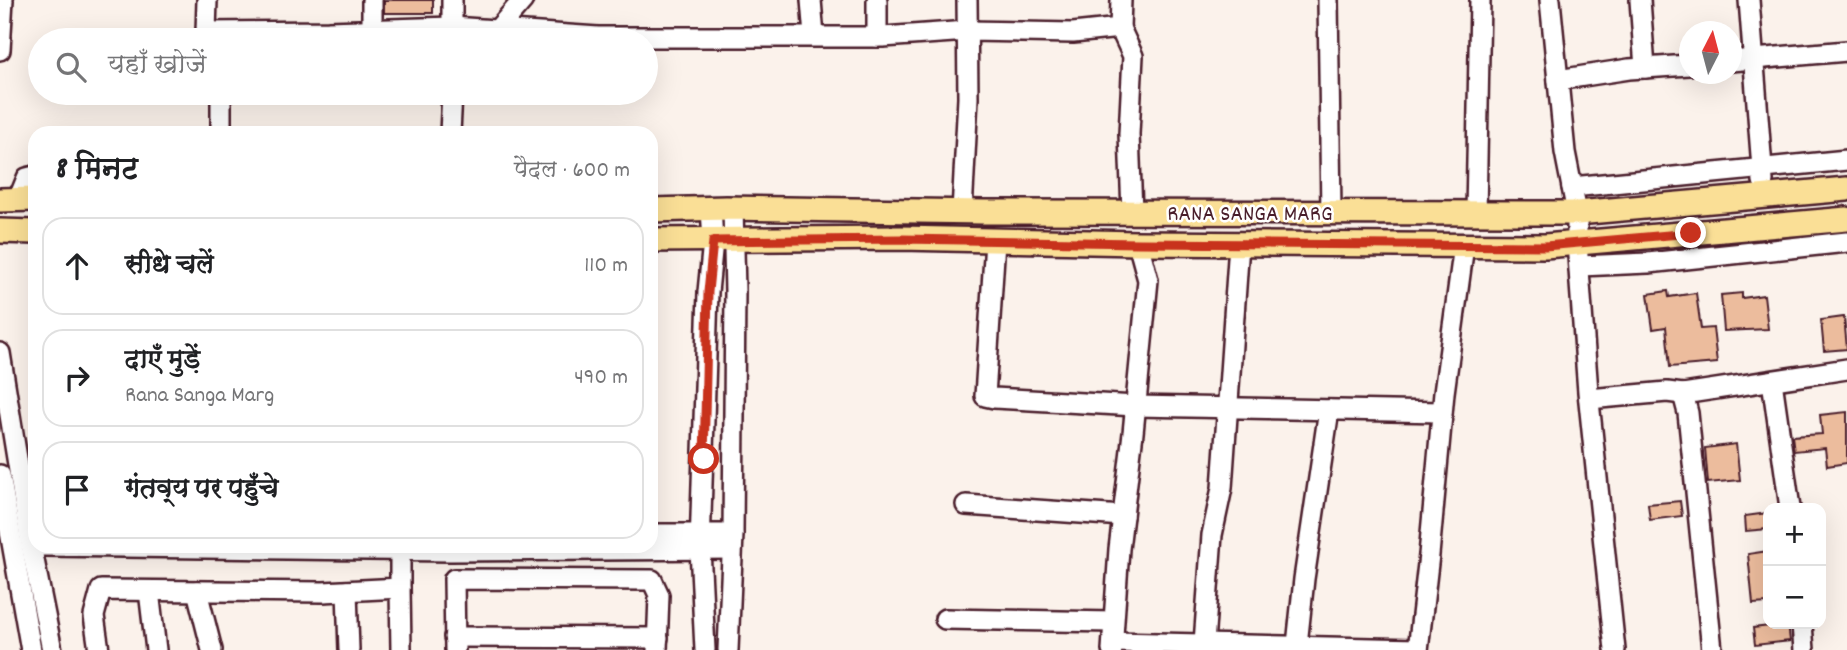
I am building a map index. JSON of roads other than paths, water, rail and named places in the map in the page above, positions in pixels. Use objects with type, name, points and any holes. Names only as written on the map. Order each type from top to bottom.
[{"type":"main road","name":"RANA SANGA MARG","points":[[658,211],[722,208],[962,212],[1577,213],[1847,189]]},
{"type":"main road","name":"RANA SANGA MARG","points":[[658,240],[901,239],[1545,246],[1847,219]]},
{"type":"main road","points":[[0,231],[28,232]]},
{"type":"street","points":[[0,50],[3,0]]},
{"type":"street","points":[[206,28],[207,0]]},
{"type":"street","points":[[372,0],[372,28]]},
{"type":"street","points":[[452,0],[452,28]]},
{"type":"street","points":[[499,28],[523,0]]},
{"type":"street","points":[[811,0],[814,36]]},
{"type":"street","points":[[877,0],[877,37]]},
{"type":"street","points":[[962,212],[968,98],[967,0]]},
{"type":"street","points":[[1121,0],[1120,28],[1133,56],[1129,134],[1132,212]]},
{"type":"street","points":[[1328,0],[1331,212]]},
{"type":"street","points":[[1476,213],[1480,0]]},
{"type":"street","points":[[1550,0],[1565,152],[1577,213],[1589,399],[1615,650]]},
{"type":"street","points":[[1640,0],[1645,68]]},
{"type":"street","points":[[1749,0],[1764,196]]},
{"type":"street","points":[[658,37],[877,37],[968,31],[1073,33],[1120,28]]},
{"type":"street","points":[[1742,60],[1847,51]]},
{"type":"street","points":[[1558,80],[1679,66]]},
{"type":"street","points":[[221,105],[221,126]]},
{"type":"street","points":[[450,126],[451,105]]},
{"type":"street","points":[[1572,187],[1847,160]]},
{"type":"street","points":[[18,200],[28,178]]},
{"type":"street","points":[[722,208],[733,542],[728,650]]},
{"type":"street","points":[[705,650],[701,541],[708,292],[723,241]]},
{"type":"street","points":[[995,241],[985,396],[1136,406],[1442,412]]},
{"type":"street","points":[[1580,266],[1648,263],[1847,242]]},
{"type":"street","points":[[1138,243],[1148,280],[1112,646],[1204,643],[1418,649],[1442,412],[1464,245]]},
{"type":"street","points":[[1204,643],[1212,535],[1223,488],[1238,244]]},
{"type":"street","points":[[0,353],[22,540],[31,650]]},
{"type":"street","points":[[1589,399],[1667,392],[1683,394],[1847,369]]},
{"type":"street","points":[[1772,381],[1789,503]]},
{"type":"street","points":[[1683,394],[1688,413],[1712,650]]},
{"type":"street","points":[[1297,645],[1329,410]]},
{"type":"street","points":[[0,475],[22,540],[52,650]]},
{"type":"street","points":[[966,505],[1123,516]]},
{"type":"street","points":[[658,535],[701,541]]},
{"type":"street","points":[[658,542],[733,542]]},
{"type":"street","points":[[400,553],[401,650]]},
{"type":"street","points":[[454,579],[652,580],[659,596],[657,644],[454,643],[454,579]]},
{"type":"street","points":[[99,650],[94,616],[101,590],[400,589]]},
{"type":"street","points":[[149,591],[156,650]]},
{"type":"street","points":[[197,591],[212,650]]},
{"type":"street","points":[[347,591],[349,650]]},
{"type":"street","points":[[945,619],[1113,622]]},
{"type":"street","points":[[1802,629],[1804,650]]}]
